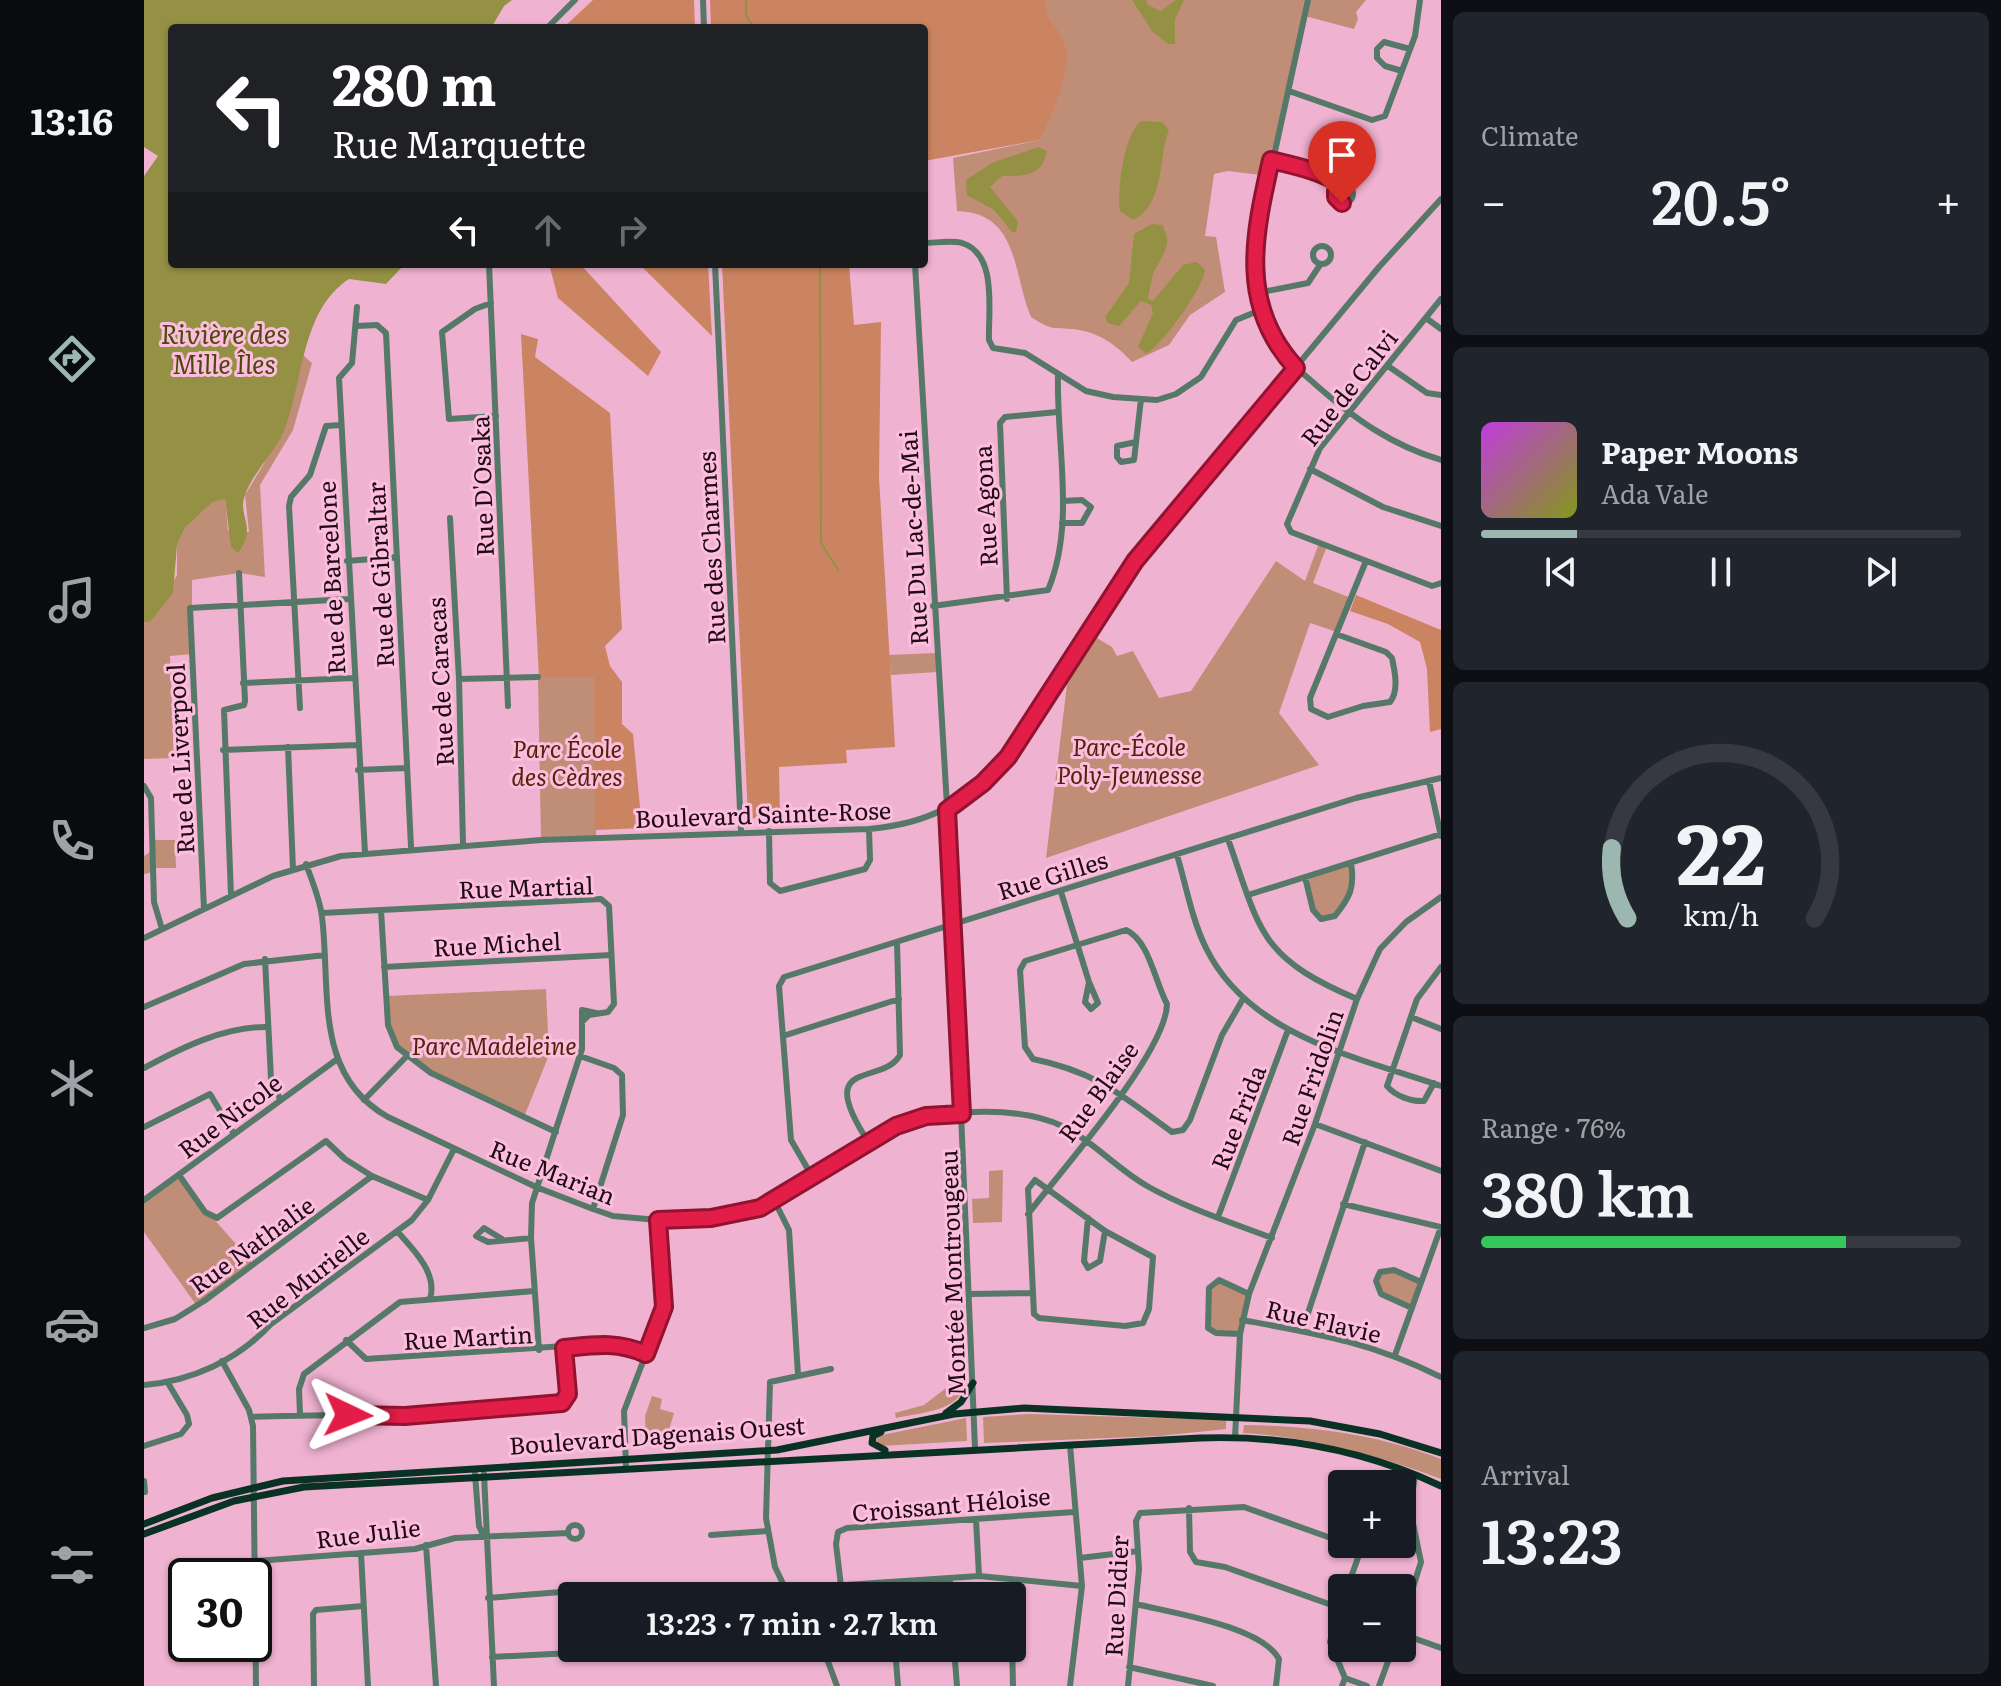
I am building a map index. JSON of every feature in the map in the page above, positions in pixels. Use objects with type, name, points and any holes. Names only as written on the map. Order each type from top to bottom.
[{"type":"main road","points":[[941,1416],[961,1402],[973,1383]]},
{"type":"main road","name":"Boulevard Dagenais Ouest","points":[[767,1455],[941,1416],[1030,1408],[1235,1416],[1344,1426],[1441,1453]]},
{"type":"main road","points":[[891,1452],[875,1447],[871,1442],[875,1435],[893,1426]]},
{"type":"main road","name":"Boulevard Dagenais Ouest","points":[[144,1534],[253,1496],[314,1486],[479,1472],[767,1455],[1235,1438],[1334,1450],[1399,1470]]},
{"type":"main road","name":"Boulevard Dagenais Ouest","points":[[144,1524],[202,1501],[254,1486],[313,1477],[479,1472]]},
{"type":"main road","name":"Boulevard Dagenais Ouest","points":[[1416,1475],[1441,1486]]},
{"type":"street","points":[[551,24],[575,0]]},
{"type":"street","points":[[703,0],[704,24]]},
{"type":"street","points":[[1308,0],[1253,252],[1257,293],[1278,347],[1296,368],[1349,413],[1407,450],[1441,460]]},
{"type":"street","points":[[1289,91],[1379,120],[1385,116],[1410,49],[1420,0]]},
{"type":"street","points":[[1402,71],[1385,66],[1377,58],[1377,49],[1384,42],[1410,49]]},
{"type":"street","points":[[1271,160],[1308,169],[1342,185]]},
{"type":"street","name":"Boulevard Sainte-Rose","points":[[144,938],[306,864],[365,853],[463,844],[741,831],[869,829],[919,822],[947,810],[983,783],[1008,757],[1135,561],[1441,199]]},
{"type":"street","points":[[928,243],[964,243],[980,256],[987,267],[989,340],[993,348],[1025,353],[1086,391],[1157,400],[1190,387],[1212,364],[1236,320],[1263,309]]},
{"type":"street","points":[[1257,293],[1308,283],[1320,265]]},
{"type":"street","name":"Rue D'Osaka","points":[[489,268],[508,706]]},
{"type":"street","name":"Rue des Charmes","points":[[715,268],[741,831]]},
{"type":"street","name":"Rue Du Lac-de-Mai","points":[[915,268],[947,810]]},
{"type":"street","name":"Rue de Calvi","points":[[1441,299],[1320,448],[1288,529],[1432,586],[1441,583]]},
{"type":"street","points":[[491,303],[475,309],[442,332],[449,419],[496,416]]},
{"type":"street","name":"Rue de Barcelone","points":[[357,307],[357,326],[352,336],[352,363],[339,378],[358,770],[365,853]]},
{"type":"street","points":[[1426,318],[1441,329]]},
{"type":"street","name":"Rue de Gibraltar","points":[[357,326],[377,325],[386,333],[411,847]]},
{"type":"street","points":[[1388,366],[1427,393],[1441,395]]},
{"type":"street","points":[[933,606],[1007,599],[1048,590],[1055,574],[1062,523],[1058,374]]},
{"type":"street","points":[[1136,442],[1141,399]]},
{"type":"street","name":"Rue Agona","points":[[1007,599],[1000,423],[1005,417],[1057,412]]},
{"type":"street","points":[[300,708],[289,520],[291,497],[310,475],[326,426],[341,425]]},
{"type":"street","points":[[1310,469],[1383,507],[1441,526]]},
{"type":"street","points":[[1062,523],[1082,523],[1091,507],[1082,500],[1063,501]]},
{"type":"street","name":"Rue de Caracas","points":[[450,518],[459,679],[463,844]]},
{"type":"street","points":[[347,561],[397,557]]},
{"type":"street","points":[[1336,634],[1392,658],[1395,696],[1390,702],[1363,706],[1328,717],[1311,709],[1310,698],[1336,634],[1366,561]]},
{"type":"street","points":[[231,896],[223,750],[224,710],[227,706],[244,705],[239,573]]},
{"type":"street","points":[[241,605],[349,599]]},
{"type":"street","name":"Rue de Liverpool","points":[[204,909],[190,608],[241,605]]},
{"type":"street","points":[[459,679],[538,677]]},
{"type":"street","points":[[243,683],[353,678]]},
{"type":"street","points":[[223,750],[357,745]]},
{"type":"street","points":[[288,747],[293,869]]},
{"type":"street","points":[[358,770],[406,768]]},
{"type":"street","name":"Rue Gilles","points":[[813,1178],[791,1140],[779,986],[784,977],[1356,798],[1441,778]]},
{"type":"street","points":[[1248,895],[1441,835],[1429,781]]},
{"type":"street","points":[[144,786],[151,798],[154,902],[162,929]]},
{"type":"street","name":"Montée Montrougeau","points":[[947,810],[975,1448]]},
{"type":"street","points":[[144,831],[152,828]]},
{"type":"street","points":[[769,831],[770,883],[780,891],[865,869],[870,860],[869,829]]},
{"type":"street","points":[[1228,839],[1257,923],[1276,951],[1297,968],[1357,999]]},
{"type":"street","points":[[1177,855],[1205,947],[1243,999],[1288,1030],[1340,1051],[1392,1069],[1437,1085],[1424,1101],[1406,1097],[1387,1086],[1392,1069],[1417,999],[1441,967]]},
{"type":"street","points":[[1305,877],[1313,910],[1321,919],[1335,916],[1351,895],[1355,883],[1351,863]]},
{"type":"street","name":"Rue Marian","points":[[306,864],[322,913],[328,1033],[336,1060],[364,1100],[388,1117],[536,1187],[613,1216],[658,1220],[732,1216],[774,1200],[910,1120],[962,1114],[1029,1116],[1063,1127],[1147,1186],[1272,1238]]},
{"type":"street","points":[[1061,892],[1089,982]]},
{"type":"street","name":"Rue Fridolin","points":[[1235,1438],[1240,1334],[1249,1294],[1315,1124],[1357,999],[1380,949],[1406,922],[1441,897]]},
{"type":"street","name":"Rue Martial","points":[[322,913],[601,899],[609,906],[614,1004],[608,1012],[596,1013],[582,1022],[580,1056],[536,1187],[531,1238],[539,1350]]},
{"type":"street","points":[[381,910],[388,1025],[397,1047],[406,1057],[556,1132]]},
{"type":"street","name":"Rue Blaise","points":[[1028,1214],[1150,1053],[1167,1004],[1136,934],[1119,930],[1078,944]]},
{"type":"street","points":[[869,1143],[851,1114],[849,1087],[856,1076],[898,1059],[897,942]]},
{"type":"street","points":[[1078,944],[1025,961],[1020,970],[1025,1047],[1033,1059],[1086,1073],[1120,1093],[1172,1132],[1183,1130],[1190,1120],[1222,1035],[1243,999]]},
{"type":"street","points":[[144,1007],[172,993],[265,959],[325,955]]},
{"type":"street","name":"Rue Michel","points":[[384,967],[611,955]]},
{"type":"street","points":[[265,959],[271,1079],[280,1099]]},
{"type":"street","points":[[783,1036],[899,999]]},
{"type":"street","points":[[1411,1017],[1441,1029]]},
{"type":"street","points":[[144,1068],[188,1046],[244,1027],[268,1027]]},
{"type":"street","name":"Rue Frida","points":[[1218,1217],[1288,1030]]},
{"type":"street","points":[[580,1056],[614,1068],[622,1075],[623,1115],[593,1209]]},
{"type":"street","points":[[364,1100],[406,1057]]},
{"type":"street","name":"Rue Nicole","points":[[144,1200],[336,1060]]},
{"type":"street","points":[[144,1127],[210,1094],[234,1134]]},
{"type":"street","points":[[1315,1124],[1441,1171]]},
{"type":"street","points":[[179,1175],[205,1212],[217,1218],[320,1142],[331,1145],[345,1159],[372,1176],[428,1200]]},
{"type":"street","points":[[1302,1331],[1365,1142]]},
{"type":"street","name":"Rue Murielle","points":[[144,1385],[190,1378],[258,1338],[271,1324],[412,1220],[428,1200],[454,1149]]},
{"type":"street","name":"Rue Nathalie","points":[[144,1328],[175,1319],[204,1301],[372,1176]]},
{"type":"street","name":"Rue Blaise","points":[[1031,1293],[1028,1189],[1035,1180],[1048,1188]]},
{"type":"street","points":[[969,1294],[1031,1293],[1034,1314],[1039,1318],[1125,1326],[1143,1323],[1149,1309],[1153,1257],[1105,1231],[1048,1188]]},
{"type":"street","points":[[774,1200],[789,1230],[798,1375]]},
{"type":"street","points":[[1343,1204],[1441,1227],[1395,1355]]},
{"type":"street","points":[[1088,1218],[1084,1261],[1088,1268],[1100,1261],[1105,1231]]},
{"type":"street","points":[[626,1463],[624,1411],[664,1307],[658,1220]]},
{"type":"street","points":[[397,1231],[429,1274],[433,1288],[430,1299]]},
{"type":"street","points":[[502,1239],[531,1238]]},
{"type":"street","points":[[1412,1308],[1381,1294],[1376,1281],[1380,1272],[1394,1270],[1421,1282]]},
{"type":"street","points":[[1240,1334],[1216,1333],[1208,1328],[1209,1288],[1219,1280],[1249,1294]]},
{"type":"street","points":[[300,1414],[299,1389],[304,1374],[400,1302],[534,1291]]},
{"type":"street","name":"Rue Flavie","points":[[1242,1320],[1352,1340],[1395,1355],[1441,1377]]},
{"type":"street","name":"Rue Martin","points":[[346,1340],[366,1359],[609,1343],[626,1345],[646,1354]]},
{"type":"street","points":[[251,1417],[300,1414],[405,1416],[562,1403],[568,1394],[564,1348]]},
{"type":"street","points":[[222,1361],[251,1417],[256,1558]]},
{"type":"street","points":[[783,1582],[775,1567],[767,1531],[770,1382],[831,1369]]},
{"type":"street","points":[[144,1446],[181,1434],[189,1424],[168,1383]]},
{"type":"street","points":[[1070,1445],[1082,1586],[1070,1686]]},
{"type":"street","points":[[479,1472],[487,1526],[484,1537],[494,1686]]},
{"type":"street","points":[[144,1481],[145,1492]]},
{"type":"street","points":[[1328,1537],[1244,1507],[1189,1508],[1190,1552],[1196,1562],[1225,1567],[1328,1600]]},
{"type":"street","name":"Rue Didier","points":[[1128,1686],[1136,1604],[1136,1521],[1144,1511],[1189,1508]]},
{"type":"street","name":"Croissant Héloise","points":[[841,1582],[836,1544],[838,1532],[847,1528],[1074,1512]]},
{"type":"street","points":[[976,1519],[979,1576]]},
{"type":"street","points":[[711,1535],[767,1531]]},
{"type":"street","name":"Rue Julie","points":[[272,1560],[361,1553],[455,1538],[568,1533]]},
{"type":"street","points":[[1416,1538],[1421,1562],[1416,1578]]},
{"type":"street","points":[[426,1545],[436,1686]]},
{"type":"street","points":[[1080,1558],[1138,1551]]},
{"type":"street","points":[[361,1553],[368,1686]]},
{"type":"street","points":[[920,1582],[979,1576],[1082,1586]]},
{"type":"street","points":[[488,1598],[558,1592]]},
{"type":"street","points":[[1136,1604],[1212,1623],[1267,1645],[1279,1659],[1276,1686]]},
{"type":"street","points":[[314,1686],[313,1614],[316,1610],[363,1606]]},
{"type":"street","points":[[1416,1639],[1441,1648]]},
{"type":"street","points":[[492,1657],[558,1654]]},
{"type":"street","points":[[256,1662],[256,1686]]},
{"type":"street","points":[[828,1662],[837,1686]]},
{"type":"street","points":[[896,1662],[898,1686]]},
{"type":"street","points":[[955,1662],[957,1686]]},
{"type":"street","points":[[1012,1662],[1013,1686]]},
{"type":"street","points":[[1338,1662],[1345,1678],[1342,1686]]},
{"type":"street","points":[[1379,1686],[1388,1662]]},
{"type":"street","points":[[1129,1667],[1213,1686]]},
{"type":"street","points":[[1345,1678],[1367,1686]]},
{"type":"green space","points":[[1045,0],[1366,0],[1356,12],[1358,19],[1354,29],[1305,16],[1268,176],[1228,171],[1214,174],[1205,236],[1216,237],[1225,292],[1190,315],[1169,345],[1132,362],[1115,346],[1095,334],[1050,327],[1031,317],[1016,264],[1003,233],[977,214],[957,211],[953,158],[1040,140],[1066,47],[1045,9]]},
{"type":"green space","points":[[303,355],[312,363],[293,430],[260,485],[265,577],[239,573],[192,580],[192,654],[170,656],[174,758],[144,759],[144,622],[150,622],[177,575],[177,545],[185,528],[213,502],[225,498],[228,531],[249,532],[245,495],[283,432]]},
{"type":"green space","name":"Parc-École Poly-Jeunesse","points":[[1319,543],[1327,546],[1313,583],[1351,598],[1337,632],[1310,623],[1279,713],[1319,765],[1046,858],[1069,668],[1090,634],[1112,647],[1117,656],[1133,651],[1159,698],[1191,691],[1276,561],[1305,581]]},
{"type":"green space","points":[[936,653],[937,672],[891,675],[889,655]]},
{"type":"green space","name":"Parc École des Cèdres","points":[[594,676],[596,837],[541,840],[538,677]]},
{"type":"green space","points":[[152,840],[175,840],[176,868],[154,868],[153,872],[144,874],[144,856],[153,850]]},
{"type":"green space","points":[[1351,863],[1354,883],[1335,916],[1321,919],[1313,910],[1305,877]]},
{"type":"green space","name":"Parc Madeleine","points":[[546,989],[549,1055],[524,1117],[417,1064],[403,1054],[390,1032],[386,996]]},
{"type":"green space","points":[[1003,1170],[1002,1222],[973,1223],[972,1199],[989,1198],[989,1171]]},
{"type":"green space","points":[[179,1175],[254,1265],[197,1306],[144,1232],[144,1200]]},
{"type":"green space","points":[[1394,1270],[1421,1282],[1412,1308],[1381,1294],[1376,1281],[1380,1272]]},
{"type":"green space","points":[[1219,1280],[1249,1294],[1240,1334],[1216,1333],[1208,1328],[1209,1288]]},
{"type":"green space","points":[[962,1353],[966,1376],[959,1397],[951,1404],[930,1412],[896,1418],[895,1413],[924,1405],[963,1375]]},
{"type":"green space","points":[[652,1396],[662,1399],[660,1409],[674,1413],[668,1433],[646,1438],[645,1416]]},
{"type":"green space","points":[[1029,1414],[1226,1420],[1226,1429],[1159,1436],[984,1443],[983,1417]]},
{"type":"green space","points":[[966,1418],[967,1441],[881,1446],[876,1440],[882,1435]]},
{"type":"green space","points":[[1244,1425],[1294,1427],[1393,1443],[1441,1459],[1441,1479],[1344,1448],[1294,1438],[1243,1433]]},
{"type":"shaded area","points":[[593,0],[694,0],[695,24],[567,24]]},
{"type":"shaded area","points":[[710,0],[1045,0],[1047,12],[1065,45],[1066,67],[1055,106],[1040,140],[928,160],[928,24],[711,24]]},
{"type":"shaded area","points":[[550,268],[584,268],[661,352],[648,376],[558,298]]},
{"type":"shaded area","points":[[643,268],[708,268],[712,336]]},
{"type":"shaded area","points":[[722,268],[849,268],[854,325],[881,322],[879,477],[895,747],[846,750],[847,763],[779,767],[780,819],[748,818]]},
{"type":"shaded area","points":[[521,334],[538,339],[535,357],[610,413],[622,629],[605,646],[610,666],[622,682],[622,724],[633,734],[642,828],[595,830],[594,677],[539,677]]},
{"type":"shaded area","points":[[1356,595],[1441,630],[1441,729],[1430,732],[1427,669],[1420,642],[1388,624],[1350,611]]},
{"type":"water","name":"Rivière des Mille Îles","points":[[144,0],[512,0],[504,6],[493,24],[168,24],[168,268],[401,268],[386,284],[349,279],[333,293],[312,329],[283,433],[245,495],[243,510],[247,529],[244,544],[238,553],[231,547],[225,499],[213,502],[185,528],[177,545],[173,593],[150,622],[144,622],[144,176],[158,156],[144,147]]},
{"type":"water","points":[[1132,0],[1146,0],[1148,5],[1161,11],[1176,0],[1184,0],[1175,19],[1175,44],[1168,44],[1152,31]]},
{"type":"water","points":[[1141,121],[1162,122],[1169,130],[1156,192],[1143,213],[1133,220],[1120,211],[1120,190],[1126,150]]},
{"type":"water","points":[[1038,147],[1047,151],[1041,166],[1024,175],[1002,176],[990,187],[1018,221],[1016,232],[1012,232],[994,210],[967,195],[966,180],[992,163]]},
{"type":"water","points":[[1152,224],[1162,225],[1167,245],[1153,274],[1148,299],[1153,301],[1183,265],[1197,262],[1205,270],[1181,316],[1146,354],[1138,347],[1153,313],[1151,305],[1141,301],[1119,326],[1108,323],[1105,317],[1129,283],[1134,234]]},
{"type":"waterway","points":[[746,0],[746,15],[752,24]]},
{"type":"waterway","points":[[820,268],[821,543],[838,570]]},
{"type":"route","points":[[348,1415],[405,1416],[562,1403],[568,1394],[564,1348],[609,1343],[626,1345],[646,1354],[664,1307],[658,1220],[732,1216],[760,1208],[896,1126],[926,1116],[962,1114],[947,810],[983,783],[1008,757],[1088,629],[1135,561],[1296,368],[1278,347],[1272,334],[1257,293],[1253,269],[1253,252],[1271,160],[1308,169],[1336,181],[1342,185],[1336,191],[1337,200],[1342,203]]}]
